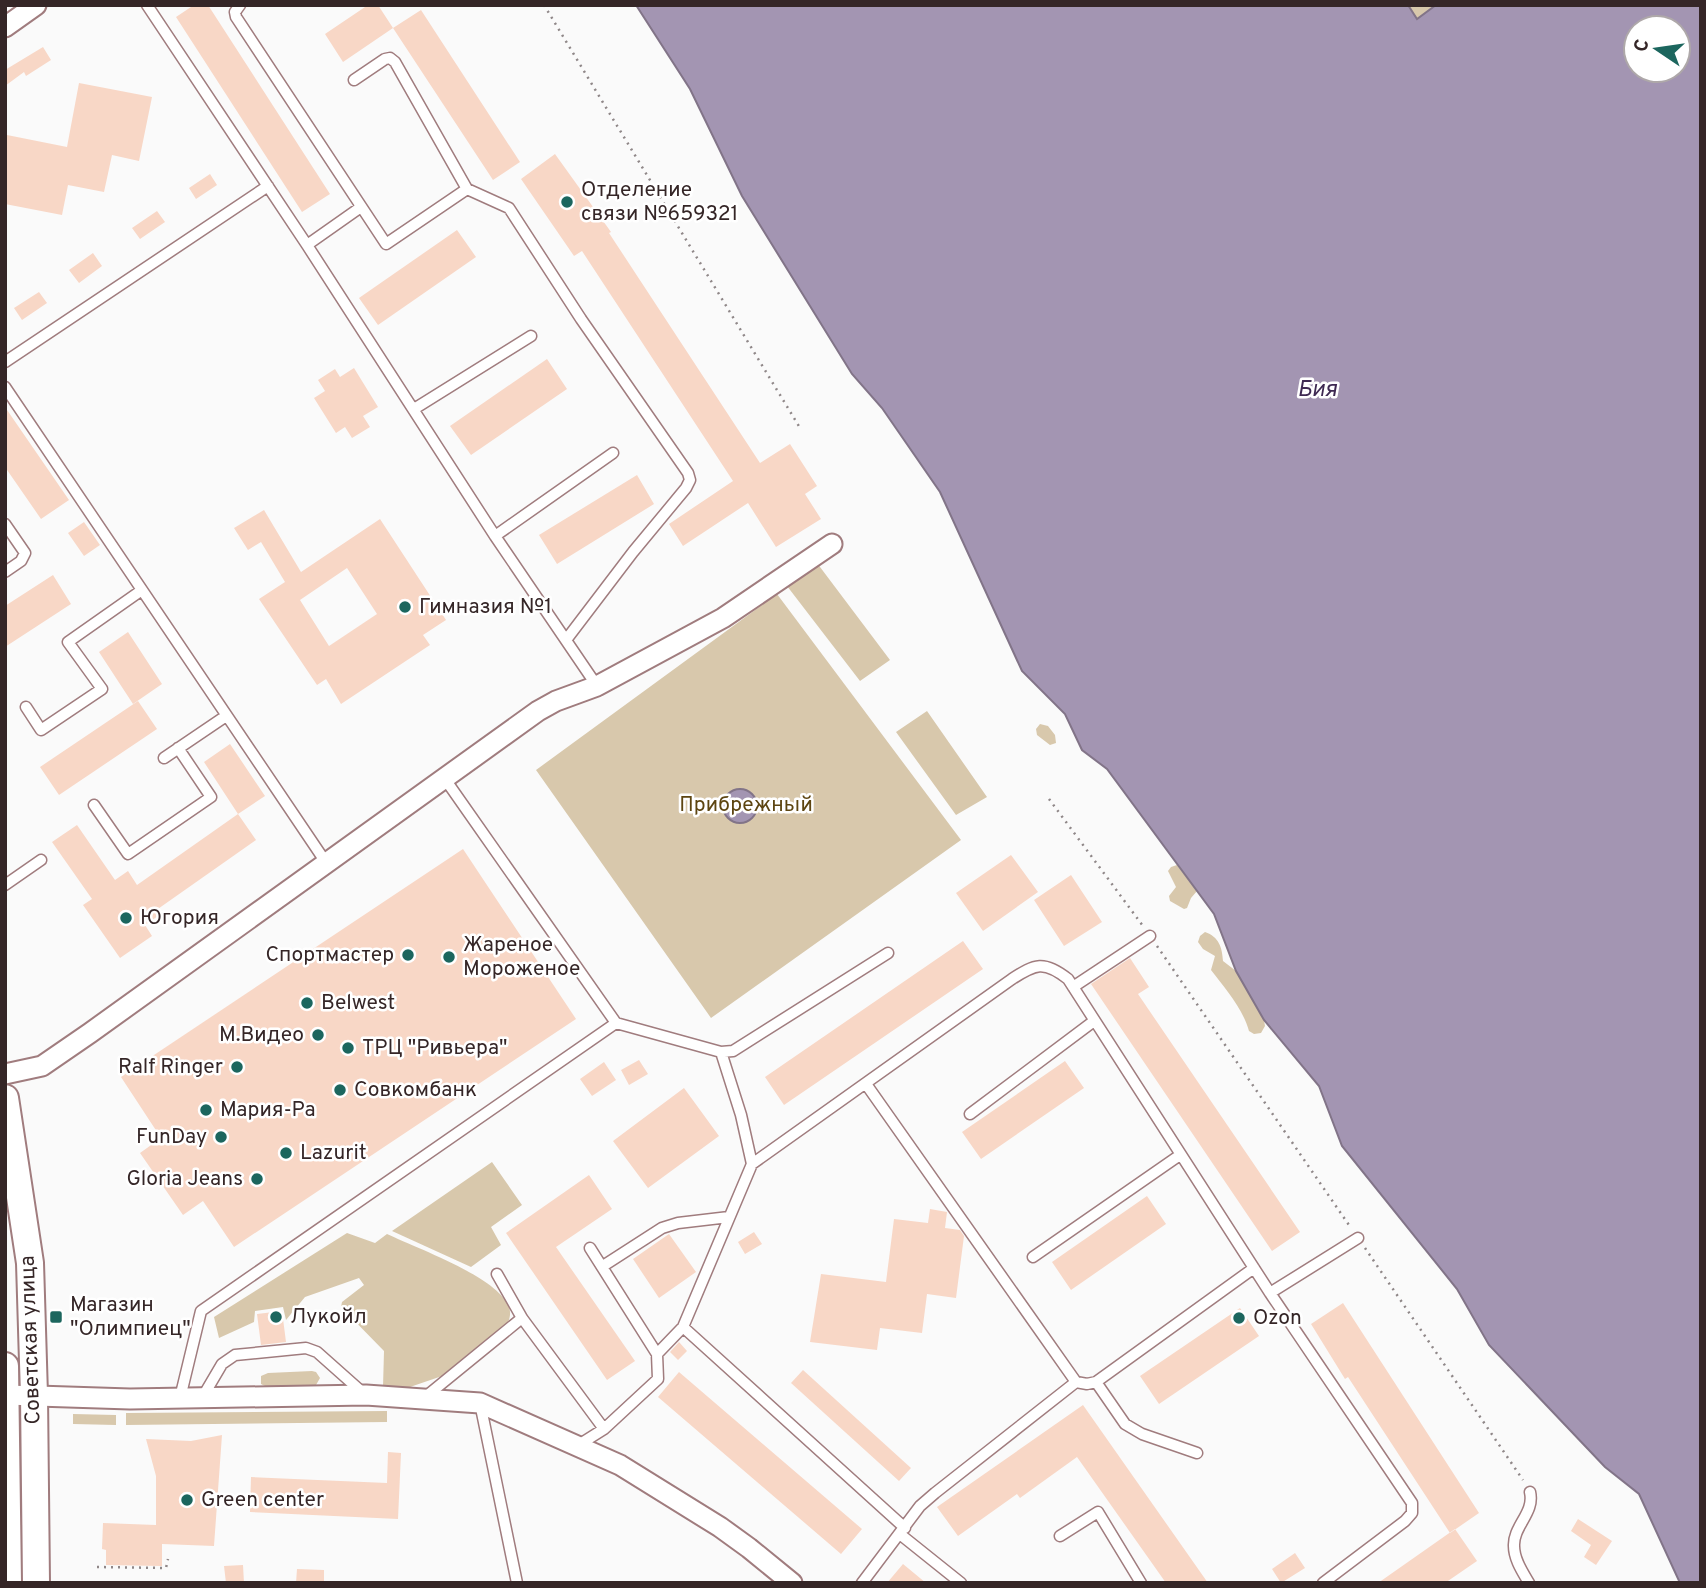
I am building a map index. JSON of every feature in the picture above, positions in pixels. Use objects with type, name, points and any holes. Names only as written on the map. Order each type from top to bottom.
[{"type":"main road","name":"Советская улица","points":[[5,1098],[30,1263],[36,1583]]},
{"type":"main road","name":"Советская улица","points":[[5,1366],[8,1583]]},
{"type":"main road","points":[[7,1540],[36,1540]]},
{"type":"street","points":[[5,27],[36,5]]},
{"type":"street","points":[[5,1074],[42,1066],[538,711],[556,701],[597,686],[723,618],[832,544]]},
{"type":"street","points":[[6,1395],[130,1399],[366,1395],[480,1403],[620,1465],[720,1527],[792,1583]]},
{"type":"lane","points":[[147,5],[307,245],[495,536],[597,686]]},
{"type":"lane","points":[[240,5],[235,12],[236,17],[386,244],[467,189]]},
{"type":"lane","points":[[354,80],[385,59],[390,58],[395,62],[467,189],[509,208],[688,473],[690,480],[686,488],[566,640]]},
{"type":"lane","points":[[5,362],[268,186]]},
{"type":"lane","points":[[307,245],[360,207]]},
{"type":"lane","points":[[414,410],[531,336]]},
{"type":"lane","points":[[5,387],[327,864]]},
{"type":"lane","points":[[495,536],[613,453]]},
{"type":"lane","points":[[5,524],[25,553],[21,561],[5,572]]},
{"type":"lane","points":[[26,707],[41,730],[102,689],[68,642],[142,590]]},
{"type":"lane","points":[[164,758],[226,716]]},
{"type":"lane","points":[[94,806],[128,854],[211,797],[178,748]]},
{"type":"lane","points":[[445,779],[616,1023],[722,1052],[733,1051],[888,953]]},
{"type":"lane","points":[[5,885],[41,860]]},
{"type":"lane","points":[[1073,987],[1150,936]]},
{"type":"lane","points":[[657,1354],[683,1327],[752,1164],[1033,965],[1057,970],[1073,987],[1270,1293],[1412,1503],[1412,1513],[1405,1521],[1322,1583]]},
{"type":"lane","points":[[970,1114],[1094,1021]]},
{"type":"lane","points":[[180,1398],[201,1311],[616,1023]]},
{"type":"lane","points":[[722,1052],[752,1164]]},
{"type":"lane","points":[[866,1084],[1076,1382],[1096,1382],[1254,1268]]},
{"type":"lane","points":[[1033,1257],[1180,1155]]},
{"type":"lane","points":[[603,1266],[662,1228],[678,1223],[729,1217]]},
{"type":"lane","points":[[1270,1293],[1358,1238]]},
{"type":"lane","points":[[577,1447],[604,1429],[658,1379],[657,1354],[590,1248]]},
{"type":"lane","points":[[497,1274],[522,1318],[604,1429]]},
{"type":"lane","points":[[424,1398],[522,1318]]},
{"type":"lane","points":[[683,1327],[961,1583]]},
{"type":"lane","points":[[202,1398],[222,1364],[235,1355],[306,1348],[317,1352],[366,1395]]},
{"type":"lane","points":[[862,1583],[920,1506],[1076,1382]]},
{"type":"lane","points":[[1096,1382],[1125,1424],[1155,1440],[1198,1453]]},
{"type":"lane","points":[[480,1403],[517,1583]]},
{"type":"lane","points":[[1529,1583],[1515,1554],[1514,1541],[1531,1507],[1530,1492]]},
{"type":"lane","points":[[1060,1536],[1098,1512],[1141,1583]]},
{"type":"path","points":[[544,5],[800,428]]},
{"type":"path","points":[[1049,799],[1150,936],[1478,1411],[1530,1492]]},
{"type":"path","points":[[97,1567],[166,1568],[168,1559]]},
{"type":"green space","points":[[1408,5],[1436,5],[1417,19]]},
{"type":"green space","points":[[817,563],[890,660],[860,681],[787,586]]},
{"type":"green space","name":"Прибрежный","points":[[777,594],[961,840],[711,1018],[536,770]]},
{"type":"green space","points":[[927,711],[987,797],[956,815],[896,732]]},
{"type":"green space","points":[[1040,724],[1048,726],[1055,735],[1056,743],[1050,745],[1037,735],[1036,729]]},
{"type":"green space","points":[[1177,865],[1197,891],[1184,909],[1170,901],[1169,896],[1176,887],[1168,871]]},
{"type":"green space","points":[[1205,932],[1217,940],[1223,961],[1236,971],[1264,1020],[1265,1026],[1261,1033],[1254,1034],[1249,1031],[1238,1007],[1211,970],[1215,956],[1203,949],[1198,942]]},
{"type":"green space","points":[[492,1162],[522,1205],[491,1227],[501,1245],[471,1267],[392,1231]]},
{"type":"green space","points":[[347,1233],[375,1243],[387,1234],[473,1274],[502,1296],[510,1309],[508,1323],[445,1375],[410,1387],[383,1387],[384,1351],[341,1307],[342,1302],[364,1285],[359,1278],[305,1297],[286,1320],[283,1307],[255,1311],[254,1322],[219,1338],[214,1317]]},
{"type":"green space","points":[[312,1371],[320,1378],[316,1385],[267,1387],[261,1384],[261,1376],[268,1373]]},
{"type":"green space","points":[[387,1411],[387,1422],[126,1425],[126,1413]]},
{"type":"green space","points":[[73,1414],[116,1415],[116,1425],[73,1424]]},
{"type":"water","name":"Бия","points":[[636,5],[1408,5],[1417,19],[1436,5],[1701,5],[1701,1583],[1680,1583],[1639,1494],[1605,1467],[1489,1345],[1457,1289],[1342,1146],[1319,1086],[1264,1020],[1236,971],[1214,914],[1107,769],[1082,750],[1065,714],[1022,671],[940,492],[882,408],[852,374],[742,196],[690,89]]},
{"type":"water","points":[[740,789],[752,794],[757,806],[752,818],[740,823],[728,818],[723,806],[728,794]]},
{"type":"building","points":[[194,5],[208,5],[330,194],[302,212],[176,17]]},
{"type":"building","points":[[368,5],[378,5],[393,28],[343,62],[325,34]]},
{"type":"building","points":[[421,10],[520,162],[493,180],[393,28]]},
{"type":"building","points":[[43,47],[51,60],[26,76],[24,72],[5,86],[5,70]]},
{"type":"building","points":[[79,83],[152,97],[139,161],[112,155],[104,192],[68,185],[62,215],[5,204],[7,135],[67,147]]},
{"type":"building","points":[[555,154],[611,232],[609,233],[760,463],[790,444],[817,486],[805,494],[821,519],[776,547],[748,503],[683,546],[669,524],[733,481],[582,251],[574,256],[521,179]]},
{"type":"building","points":[[210,174],[217,185],[196,199],[189,188]]},
{"type":"building","points":[[157,211],[165,222],[140,239],[132,228]]},
{"type":"building","points":[[457,230],[476,257],[378,325],[359,298]]},
{"type":"building","points":[[93,253],[102,266],[79,283],[69,270]]},
{"type":"building","points":[[39,292],[47,303],[22,320],[14,308]]},
{"type":"building","points":[[547,359],[567,389],[471,455],[450,426]]},
{"type":"building","points":[[354,368],[378,407],[363,416],[370,427],[352,438],[345,427],[336,433],[314,398],[325,391],[318,380],[335,369],[340,377]]},
{"type":"building","points":[[5,407],[69,500],[41,519],[5,467]]},
{"type":"building","points":[[637,475],[654,504],[557,564],[539,535]]},
{"type":"building","name":"Гимназия №1","points":[[264,510],[301,572],[380,519],[446,620],[423,635],[430,645],[341,704],[326,679],[317,685],[259,599],[285,582],[261,542],[248,550],[234,528]],"holes":[[[347,568],[377,614],[329,646],[300,600]]]},
{"type":"building","points":[[84,522],[100,545],[84,556],[68,533]]},
{"type":"building","points":[[53,575],[71,604],[5,647],[5,606]]},
{"type":"building","points":[[128,632],[162,684],[133,704],[99,652]]},
{"type":"building","points":[[138,701],[157,729],[59,795],[40,767]]},
{"type":"building","points":[[230,744],[265,796],[238,814],[204,762]]},
{"type":"building","points":[[238,814],[256,840],[155,911],[158,916],[145,925],[152,936],[120,958],[83,905],[92,899],[52,842],[77,825],[115,880],[128,871],[137,885]]},
{"type":"building","name":"ТРЦ \"Ривьера\"","points":[[463,849],[576,1019],[234,1247],[203,1201],[183,1215],[140,1153],[161,1138],[121,1077]]},
{"type":"building","points":[[1011,855],[1038,892],[983,931],[956,893]]},
{"type":"building","points":[[1071,875],[1102,922],[1064,946],[1034,900]]},
{"type":"building","points":[[963,941],[983,969],[784,1105],[765,1077]]},
{"type":"building","points":[[1130,958],[1149,987],[1138,994],[1300,1232],[1272,1251],[1091,984]]},
{"type":"building","points":[[639,1060],[648,1074],[629,1085],[621,1070]]},
{"type":"building","points":[[1065,1061],[1084,1088],[981,1159],[962,1132]]},
{"type":"building","points":[[604,1062],[616,1080],[592,1096],[580,1079]]},
{"type":"building","points":[[684,1088],[719,1136],[648,1188],[613,1141]]},
{"type":"building","points":[[589,1175],[612,1209],[556,1247],[635,1361],[607,1380],[506,1233]]},
{"type":"building","points":[[1147,1196],[1166,1224],[1071,1290],[1052,1262]]},
{"type":"building","points":[[930,1209],[947,1212],[945,1228],[960,1230],[964,1236],[956,1298],[927,1294],[922,1333],[880,1328],[877,1350],[810,1342],[821,1274],[886,1282],[894,1219],[928,1223]]},
{"type":"building","points":[[754,1232],[762,1244],[745,1254],[738,1242]]},
{"type":"building","points":[[669,1234],[696,1272],[659,1298],[633,1259]]},
{"type":"building","points":[[1343,1303],[1479,1513],[1450,1533],[1348,1377],[1345,1379],[1311,1324]]},
{"type":"building","points":[[1240,1308],[1259,1336],[1159,1404],[1140,1376]]},
{"type":"building","points":[[282,1311],[286,1342],[261,1345],[257,1314]]},
{"type":"building","points":[[679,1342],[687,1351],[678,1360],[670,1352]]},
{"type":"building","points":[[803,1370],[911,1468],[899,1481],[791,1383]]},
{"type":"building","points":[[679,1372],[862,1529],[841,1554],[658,1397]]},
{"type":"building","points":[[1083,1405],[1208,1583],[1166,1583],[1077,1457],[1020,1498],[1017,1494],[958,1536],[937,1507]]},
{"type":"building","name":"Green center","points":[[222,1435],[214,1546],[162,1544],[162,1566],[106,1565],[106,1550],[102,1549],[103,1523],[156,1525],[156,1476],[146,1439],[191,1441]]},
{"type":"building","points":[[388,1452],[401,1453],[398,1519],[250,1512],[251,1477],[387,1483]]},
{"type":"building","points":[[1578,1519],[1612,1541],[1596,1565],[1584,1557],[1591,1545],[1571,1531]]},
{"type":"building","points":[[1455,1529],[1477,1561],[1445,1583],[1378,1583]]},
{"type":"building","points":[[1295,1553],[1305,1568],[1281,1583],[1272,1569]]},
{"type":"building","points":[[903,1564],[926,1583],[887,1583]]},
{"type":"building","points":[[243,1565],[244,1583],[226,1583],[224,1566]]},
{"type":"building","points":[[297,1569],[324,1570],[324,1583],[296,1583]]},
{"type":"place","name":"Отделение связи №659321","points":[[567,202]]},
{"type":"place","name":"Гимназия №1","points":[[405,607]]},
{"type":"place","name":"Югория","points":[[126,918]]},
{"type":"place","name":"Спортмастер","points":[[408,955]]},
{"type":"place","name":"Жареное Мороженое","points":[[449,957]]},
{"type":"place","name":"Belwest","points":[[307,1003]]},
{"type":"place","name":"М.Видео","points":[[318,1035]]},
{"type":"place","name":"ТРЦ \"Ривьера\"","points":[[348,1048]]},
{"type":"place","name":"Ralf Ringer","points":[[237,1067]]},
{"type":"place","name":"Совкомбанк","points":[[340,1090]]},
{"type":"place","name":"Мария-Ра","points":[[206,1110]]},
{"type":"place","name":"FunDay","points":[[221,1137]]},
{"type":"place","name":"Lazurit","points":[[286,1153]]},
{"type":"place","name":"Gloria Jeans","points":[[257,1179]]},
{"type":"place","name":"Магазин \"Олимпиец\"","points":[[56,1317]]},
{"type":"place","name":"Лукойл","points":[[276,1317]]},
{"type":"place","name":"Ozon","points":[[1239,1318]]},
{"type":"place","name":"Green center","points":[[187,1500]]}]
